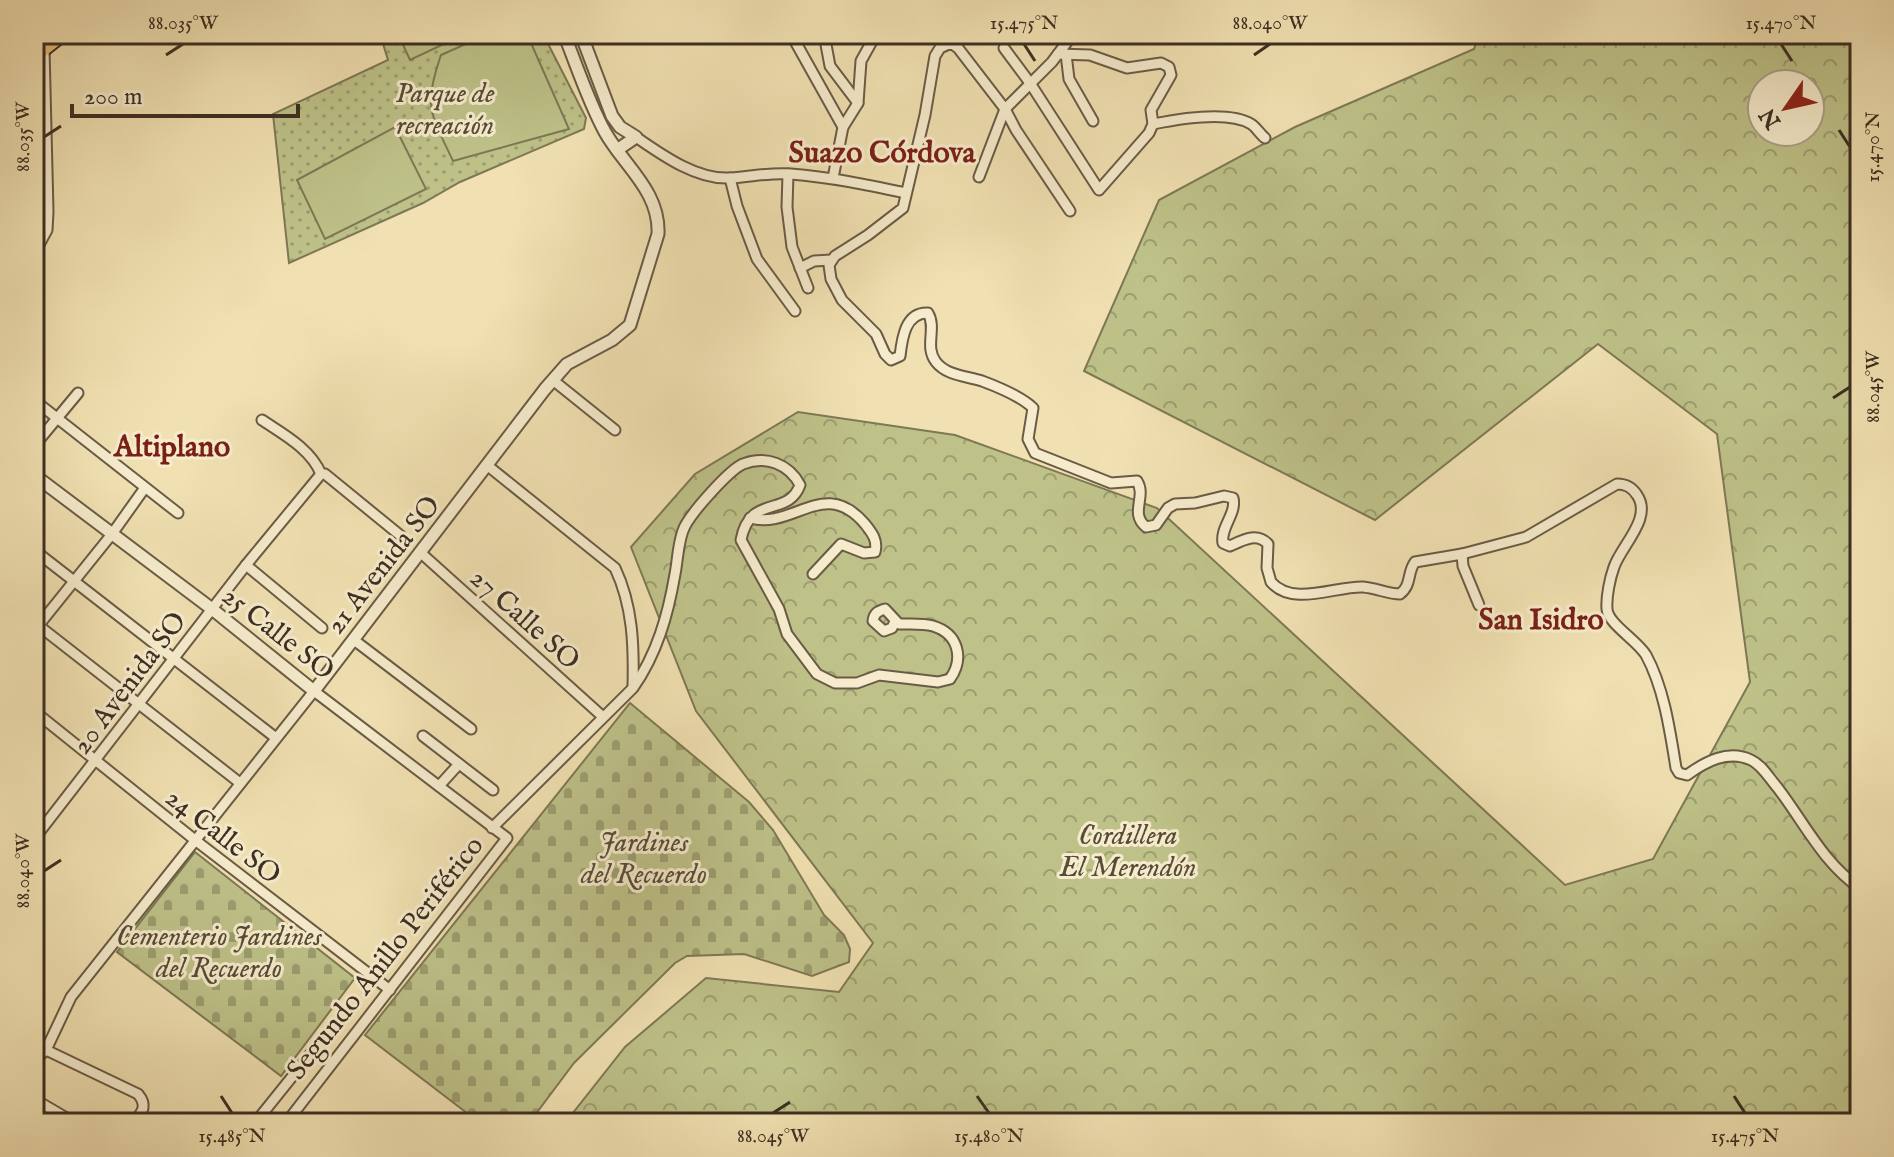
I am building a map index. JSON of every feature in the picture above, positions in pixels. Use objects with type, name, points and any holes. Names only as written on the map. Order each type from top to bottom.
[{"type":"highway","points":[[39,52],[62,34]]},
{"type":"street","points":[[564,34],[599,120],[617,150],[636,137]]},
{"type":"street","points":[[581,34],[612,116],[620,127],[683,166],[711,176],[730,178],[766,173],[788,174],[833,178],[906,193]]},
{"type":"street","points":[[791,34],[843,127]]},
{"type":"street","points":[[824,34],[830,66],[858,103]]},
{"type":"street","points":[[833,178],[843,127],[858,103],[861,61],[876,34]]},
{"type":"street","points":[[979,177],[1005,109],[1062,54],[1073,34]]},
{"type":"street","points":[[800,268],[814,261],[831,260],[898,214],[905,204],[925,115],[932,65],[940,48],[951,43],[1005,109],[1070,211]]},
{"type":"street","points":[[1004,48],[1099,190],[1135,151],[1153,124],[1151,110],[1171,75],[1169,67],[1161,63],[1127,68],[1090,55],[1062,54]]},
{"type":"street","points":[[34,254],[47,230],[48,212],[39,52]]},
{"type":"street","points":[[1062,54],[1069,79],[1093,121]]},
{"type":"street","points":[[587,91],[601,86]]},
{"type":"street","points":[[1153,124],[1208,117],[1226,118],[1250,123],[1265,138]]},
{"type":"street","name":"21 Avenida SO","points":[[195,840],[354,640],[545,389],[567,364],[612,340],[630,325],[658,234],[659,220],[647,188],[617,150]]},
{"type":"street","points":[[788,174],[790,235],[808,288]]},
{"type":"street","points":[[730,178],[757,259],[795,311]]},
{"type":"street","points":[[831,260],[829,272],[842,300],[876,334],[888,358],[893,361],[900,356],[904,331],[919,313],[928,313],[932,320],[931,351],[941,368],[982,381],[1030,405],[1034,412],[1028,439],[1031,448],[1040,456],[1111,483],[1137,481],[1141,493],[1137,513],[1146,527],[1156,525],[1168,508],[1175,504],[1229,495],[1234,504],[1222,535],[1223,543],[1230,546],[1253,537],[1262,539],[1268,544],[1267,568],[1271,582],[1282,591],[1295,594],[1359,587],[1400,594],[1407,588],[1415,562],[1462,554],[1526,537],[1617,484],[1630,487],[1639,496],[1642,506],[1640,518],[1614,567],[1607,613],[1631,636],[1647,658],[1668,720],[1676,768],[1679,773],[1687,775],[1723,755],[1750,759],[1759,765],[1800,817],[1830,864],[1860,888]]},
{"type":"street","points":[[554,381],[615,430]]},
{"type":"street","points":[[34,446],[78,393]]},
{"type":"street","points":[[34,400],[178,513]]},
{"type":"street","points":[[262,420],[293,441],[312,459],[319,476],[325,474],[401,536]]},
{"type":"street","name":"Segundo Anillo Periférico","points":[[286,1123],[507,838],[492,828],[633,688],[645,671],[653,656],[671,599],[683,529],[700,505],[741,465],[759,460],[782,464],[800,485],[796,495],[790,501],[760,509],[750,518]]},
{"type":"street","points":[[488,466],[615,568],[622,582],[633,628],[633,688]]},
{"type":"street","name":"25 Calle SO","points":[[34,475],[212,609],[492,828]]},
{"type":"street","name":"20 Avenida SO","points":[[35,836],[319,476]]},
{"type":"street","points":[[144,489],[112,534],[35,626],[240,783]]},
{"type":"street","points":[[813,574],[841,544],[869,554],[875,552],[873,534],[860,518],[847,508],[830,503],[815,504],[769,520],[750,518],[741,540],[779,609],[787,634],[817,674],[835,683],[857,683],[879,675],[938,682],[950,679],[957,669],[959,655],[950,635],[933,626],[899,624],[895,621]]},
{"type":"street","points":[[34,550],[276,738]]},
{"type":"street","name":"27 Calle SO","points":[[421,553],[602,716]]},
{"type":"street","points":[[1462,554],[1463,566],[1479,605]]},
{"type":"street","points":[[246,565],[322,628]]},
{"type":"street","points":[[354,640],[471,729]]},
{"type":"street","name":"24 Calle SO","points":[[34,711],[95,762],[390,990]]},
{"type":"street","points":[[423,736],[457,767],[493,790]]},
{"type":"street","points":[[441,788],[455,774],[457,767]]},
{"type":"street","points":[[34,1061],[46,1050],[71,997],[195,840]]},
{"type":"street","points":[[46,1050],[138,1094],[144,1108],[134,1123]]},
{"type":"street","name":"Segundo Anillo Periférico","points":[[255,1123],[312,1052]]},
{"type":"street","points":[[34,1099],[75,1123]]},
{"type":"green space","name":"Parque de recreación","points":[[380,34],[543,34],[586,118],[584,129],[460,182],[423,203],[289,263],[273,114],[388,60]]},
{"type":"green space","points":[[398,34],[465,34],[410,60]]},
{"type":"green space","points":[[488,34],[527,34],[569,129],[453,161],[434,120],[431,98],[435,72],[441,55]]},
{"type":"green space","name":"Cordillera El Merendón","points":[[1479,34],[1860,34],[1860,1123],[565,1123],[625,1047],[706,978],[839,992],[873,943],[696,711],[631,547],[695,474],[798,412],[955,435],[1157,508],[1565,885],[1653,859],[1750,682],[1717,434],[1598,344],[1375,520],[1084,371],[1159,200],[1295,127],[1474,49]]},
{"type":"green space","points":[[395,127],[426,189],[325,239],[297,180]]},
{"type":"green space","name":"Jardines del Recuerdo","points":[[630,703],[749,802],[773,830],[824,915],[844,935],[850,949],[849,962],[812,976],[744,954],[687,956],[675,963],[574,1063],[529,1123],[480,1123],[365,1035]]},
{"type":"green space","name":"Cementerio Jardines del Recuerdo","points":[[195,852],[355,978],[281,1076],[117,952]]},
{"type":"district","name":"Suazo Córdova","points":[[882,152]]},
{"type":"district","name":"Altiplano","points":[[172,446]]},
{"type":"district","name":"San Isidro","points":[[1541,619]]}]
